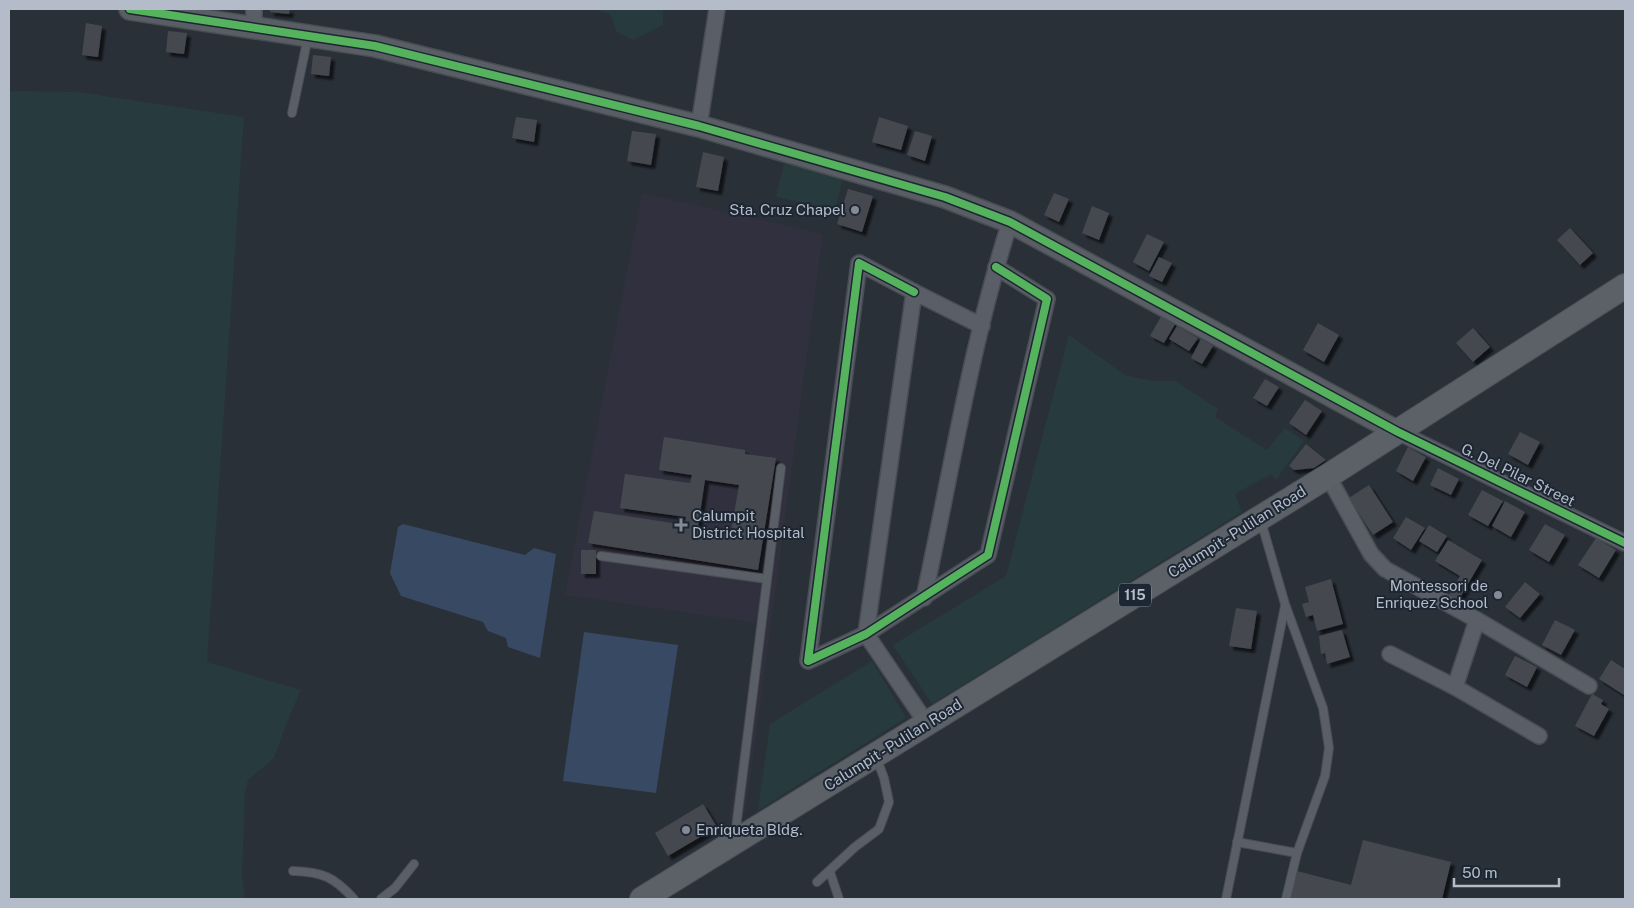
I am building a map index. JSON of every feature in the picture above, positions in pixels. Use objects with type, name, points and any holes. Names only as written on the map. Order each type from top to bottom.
[{"type":"main road","name":"Calumpit - Pulilan Road","points":[[642,899],[1328,476],[1622,289]]},
{"type":"street","points":[[130,9],[254,19],[309,36],[374,46],[699,126],[944,196],[1010,222],[1398,432]]},
{"type":"street","points":[[699,126],[717,9]]},
{"type":"street","points":[[924,598],[982,326],[996,267],[1010,222]]},
{"type":"street","points":[[982,326],[859,263],[808,661],[866,634],[988,555],[1047,299],[996,267]]},
{"type":"street","points":[[914,292],[866,634],[927,724]]},
{"type":"street","name":"G. Del Pilar Street","points":[[1398,432],[1625,543]]},
{"type":"street","points":[[1328,476],[1371,554],[1385,569],[1477,620],[1588,686]]},
{"type":"street","points":[[1455,687],[1477,620]]},
{"type":"street","points":[[1390,654],[1455,687],[1539,736]]},
{"type":"lane","points":[[292,113],[309,36]]},
{"type":"lane","points":[[734,843],[781,468]]},
{"type":"lane","points":[[1260,518],[1285,604],[1323,708],[1329,748],[1325,776],[1297,853],[1286,899]]},
{"type":"lane","points":[[602,556],[767,579]]},
{"type":"lane","points":[[1226,899],[1285,604]]},
{"type":"lane","points":[[817,882],[878,829],[889,802],[884,778],[876,756]]},
{"type":"lane","points":[[1238,842],[1297,853]]},
{"type":"lane","points":[[381,899],[395,888],[414,864]]},
{"type":"lane","points":[[293,871],[323,874],[340,884],[351,898]]},
{"type":"lane","points":[[830,872],[839,899]]},
{"type":"shaded area","name":"Calumpit District Hospital","points":[[642,193],[823,234],[746,811],[729,822],[757,623],[565,595]]},
{"type":"green space","points":[[593,9],[663,9],[663,25],[633,40],[617,32],[610,14]]},
{"type":"green space","points":[[9,91],[78,92],[244,117],[207,662],[301,690],[274,758],[248,780],[245,793],[242,879],[245,899],[9,899]]},
{"type":"green space","points":[[784,164],[843,177],[835,210],[776,197]]},
{"type":"green space","points":[[1069,335],[1125,375],[1152,381],[1175,381],[1218,409],[1215,417],[1267,450],[1285,428],[1304,441],[1276,480],[1271,474],[1235,494],[1242,512],[932,704],[893,645],[1006,576]]},
{"type":"green space","points":[[872,661],[906,718],[758,810],[770,724]]},
{"type":"water","points":[[403,524],[525,555],[534,548],[556,554],[540,658],[508,647],[506,638],[488,631],[483,622],[401,596],[390,573],[398,527]]},
{"type":"water","points":[[584,632],[678,645],[656,793],[563,781]]},
{"type":"building","points":[[270,9],[290,9],[289,14],[270,12]]},
{"type":"building","points":[[86,23],[102,26],[98,57],[82,55]]},
{"type":"building","points":[[168,31],[187,33],[184,54],[166,52]]},
{"type":"building","points":[[313,55],[331,57],[329,76],[311,74]]},
{"type":"building","points":[[516,117],[537,120],[534,142],[512,138]]},
{"type":"building","points":[[879,117],[908,126],[901,150],[872,142]]},
{"type":"building","points":[[632,131],[656,134],[651,165],[627,161]]},
{"type":"building","points":[[915,131],[932,136],[925,161],[907,155]]},
{"type":"building","points":[[703,152],[724,157],[718,191],[696,187]]},
{"type":"building","name":"Sta. Cruz Chapel","points":[[848,189],[873,196],[862,232],[837,224]]},
{"type":"building","points":[[1054,193],[1069,199],[1059,222],[1044,215]]},
{"type":"building","points":[[1092,206],[1109,213],[1099,240],[1082,233]]},
{"type":"building","points":[[1570,228],[1593,253],[1580,265],[1557,240]]},
{"type":"building","points":[[1147,234],[1164,242],[1149,271],[1133,262]]},
{"type":"building","points":[[1159,257],[1172,263],[1162,282],[1149,276]]},
{"type":"building","points":[[1163,313],[1177,321],[1164,343],[1150,336]]},
{"type":"building","points":[[1318,323],[1339,335],[1324,362],[1303,350]]},
{"type":"building","points":[[1177,326],[1198,338],[1189,351],[1169,339]]},
{"type":"building","points":[[1473,328],[1490,347],[1473,362],[1456,343]]},
{"type":"building","points":[[1201,339],[1213,346],[1202,364],[1191,358]]},
{"type":"building","points":[[1265,379],[1279,387],[1267,406],[1253,398]]},
{"type":"building","points":[[1305,400],[1322,411],[1306,435],[1289,423]]},
{"type":"building","points":[[1520,432],[1540,442],[1528,465],[1508,454]]},
{"type":"building","points":[[664,437],[745,450],[745,454],[776,458],[758,570],[588,543],[594,511],[685,525],[686,517],[620,508],[625,474],[690,483],[692,475],[659,470]],"holes":[[[705,480],[739,485],[731,532],[698,527]]]},
{"type":"building","points":[[1306,444],[1326,460],[1314,468],[1294,470],[1289,466]]},
{"type":"building","points":[[1408,447],[1426,457],[1413,481],[1396,471]]},
{"type":"building","points":[[1438,468],[1459,479],[1451,495],[1430,485]]},
{"type":"building","points":[[1369,485],[1393,522],[1373,535],[1349,498]]},
{"type":"building","points":[[1482,490],[1503,501],[1488,526],[1468,515]]},
{"type":"building","points":[[1505,501],[1525,512],[1511,537],[1492,526]]},
{"type":"building","points":[[1406,517],[1425,528],[1411,550],[1393,538]]},
{"type":"building","points":[[1545,524],[1565,535],[1549,562],[1529,550]]},
{"type":"building","points":[[1429,525],[1447,536],[1437,552],[1419,541]]},
{"type":"building","points":[[1596,538],[1616,550],[1599,578],[1578,565]]},
{"type":"building","points":[[1448,540],[1482,560],[1458,601],[1449,595],[1460,576],[1435,561]]},
{"type":"building","points":[[581,550],[596,550],[596,574],[581,574]]},
{"type":"building","points":[[1331,579],[1343,624],[1317,631],[1313,615],[1306,617],[1302,604],[1309,602],[1305,587]]},
{"type":"building","points":[[1525,582],[1540,594],[1520,618],[1505,607]]},
{"type":"building","points":[[1236,608],[1257,611],[1251,649],[1229,646]]},
{"type":"building","points":[[1555,620],[1575,630],[1561,655],[1542,645]]},
{"type":"building","points":[[1342,630],[1350,657],[1327,664],[1325,653],[1321,654],[1319,636]]},
{"type":"building","points":[[1515,656],[1537,667],[1527,687],[1505,675]]},
{"type":"building","points":[[1611,660],[1625,669],[1624,695],[1599,679]]},
{"type":"building","points":[[1592,694],[1603,700],[1601,704],[1609,709],[1594,736],[1575,726]]},
{"type":"building","name":"Enriqueta Bldg.","points":[[703,804],[717,827],[668,856],[655,833]]},
{"type":"building","points":[[1363,840],[1451,862],[1442,899],[1289,899],[1297,871],[1351,885]]},
{"type":"cycle path","points":[[130,9],[375,46],[699,126],[945,197],[1010,222],[1398,432],[1625,543]]},
{"type":"cycle path","points":[[914,292],[859,263],[808,661],[866,634],[988,555],[1047,299],[996,267]]},
{"type":"place","name":"Sta. Cruz Chapel","points":[[855,210]]},
{"type":"place","name":"Calumpit District Hospital","points":[[681,525]]},
{"type":"place","name":"Montessori de Enriquez School","points":[[1498,595]]},
{"type":"place","name":"Enriqueta Bldg.","points":[[686,830]]}]
